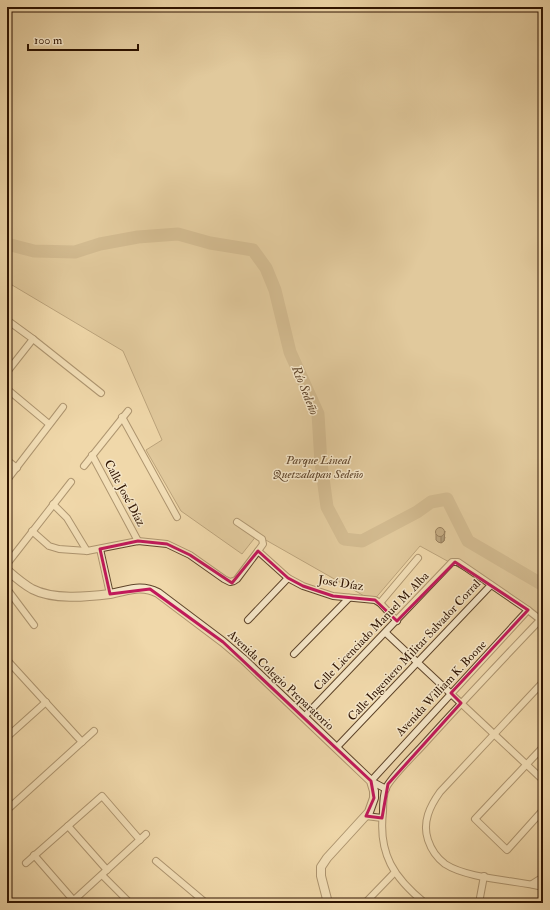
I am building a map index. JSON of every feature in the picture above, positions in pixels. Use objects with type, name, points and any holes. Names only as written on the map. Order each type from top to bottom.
[{"type":"street","points":[[7,320],[101,393]]},
{"type":"street","points":[[7,372],[33,339]]},
{"type":"street","points":[[7,389],[49,424]]},
{"type":"street","points":[[7,480],[63,407]]},
{"type":"street","points":[[84,466],[128,411]]},
{"type":"street","points":[[122,417],[177,516]]},
{"type":"street","name":"Calle José Díaz","points":[[92,455],[138,542]]},
{"type":"street","points":[[7,460],[17,468]]},
{"type":"street","points":[[7,564],[71,482]]},
{"type":"street","points":[[54,504],[67,518],[87,551]]},
{"type":"street","points":[[237,522],[262,539],[263,544],[258,551]]},
{"type":"street","name":"Calle José Díaz","points":[[32,531],[53,548],[87,551],[138,542],[167,544],[179,548],[220,578],[230,582],[237,579],[258,551]]},
{"type":"street","points":[[100,549],[110,594]]},
{"type":"street","name":"José Díaz","points":[[258,551],[288,578],[312,590],[333,596],[370,599],[380,603]]},
{"type":"street","points":[[397,621],[380,603],[418,558]]},
{"type":"street","name":"Calle Licenciado Manuel M. Alba","points":[[304,717],[452,562],[455,562],[491,585]]},
{"type":"street","name":"Avenida Colegio Preparatorio","points":[[7,570],[32,589],[45,594],[59,596],[110,594],[143,588],[150,589],[244,659],[371,781],[386,789]]},
{"type":"street","points":[[248,620],[288,578]]},
{"type":"street","points":[[491,585],[528,610],[541,621]]},
{"type":"street","name":"Calle Ingeniero Militar Salvador Corral","points":[[336,748],[491,585]]},
{"type":"street","points":[[7,589],[34,625]]},
{"type":"street","points":[[294,654],[349,598]]},
{"type":"street","name":"Avenida William K. Boone","points":[[371,781],[528,610]]},
{"type":"street","name":"Avenida William K. Boone","points":[[386,789],[407,763],[461,703],[541,621]]},
{"type":"street","points":[[386,632],[543,780]]},
{"type":"street","points":[[7,660],[82,742]]},
{"type":"street","points":[[543,682],[440,792],[429,811],[426,821],[426,834],[430,847],[444,864],[456,870],[543,887]]},
{"type":"street","points":[[7,737],[46,702]]},
{"type":"street","points":[[7,810],[94,731]]},
{"type":"street","points":[[543,747],[475,819],[507,850],[543,810]]},
{"type":"street","points":[[328,903],[321,876],[321,868],[327,858],[366,816],[372,807],[374,791],[371,781]]},
{"type":"street","points":[[386,789],[382,818],[382,835],[385,849],[394,872],[413,893],[425,903]]},
{"type":"street","points":[[26,863],[102,796],[140,840]]},
{"type":"street","points":[[366,816],[382,818]]},
{"type":"street","points":[[68,826],[130,903]]},
{"type":"street","points":[[34,855],[75,902],[146,834]]},
{"type":"street","points":[[156,861],[206,903]]},
{"type":"street","points":[[365,903],[394,872]]},
{"type":"street","points":[[478,903],[484,876]]},
{"type":"street","points":[[532,884],[543,878]]},
{"type":"highlighted area","points":[[138,541],[167,544],[190,555],[232,583],[258,551],[288,578],[303,586],[333,596],[375,600],[397,621],[455,562],[528,610],[451,693],[461,703],[388,784],[382,818],[366,816],[374,798],[371,781],[223,642],[150,589],[110,594],[100,549]]},
{"type":"green space","name":"Parque Lineal Quetzalapan Sedeño","points":[[7,7],[543,7],[543,622],[522,602],[420,546],[373,601],[257,535],[242,554],[181,511],[146,450],[162,440],[123,351],[7,282]]},
{"type":"building","points":[[438,528],[442,528],[444,532],[442,536],[438,536],[436,534],[436,530]]},
{"type":"waterway","name":"Río Sedeño","points":[[7,244],[34,251],[75,252],[100,244],[138,237],[178,234],[210,243],[253,250],[266,268],[275,290],[290,352],[318,414],[321,463],[327,507],[344,539],[362,541],[417,512],[431,502],[447,499],[468,541],[543,585]]}]
